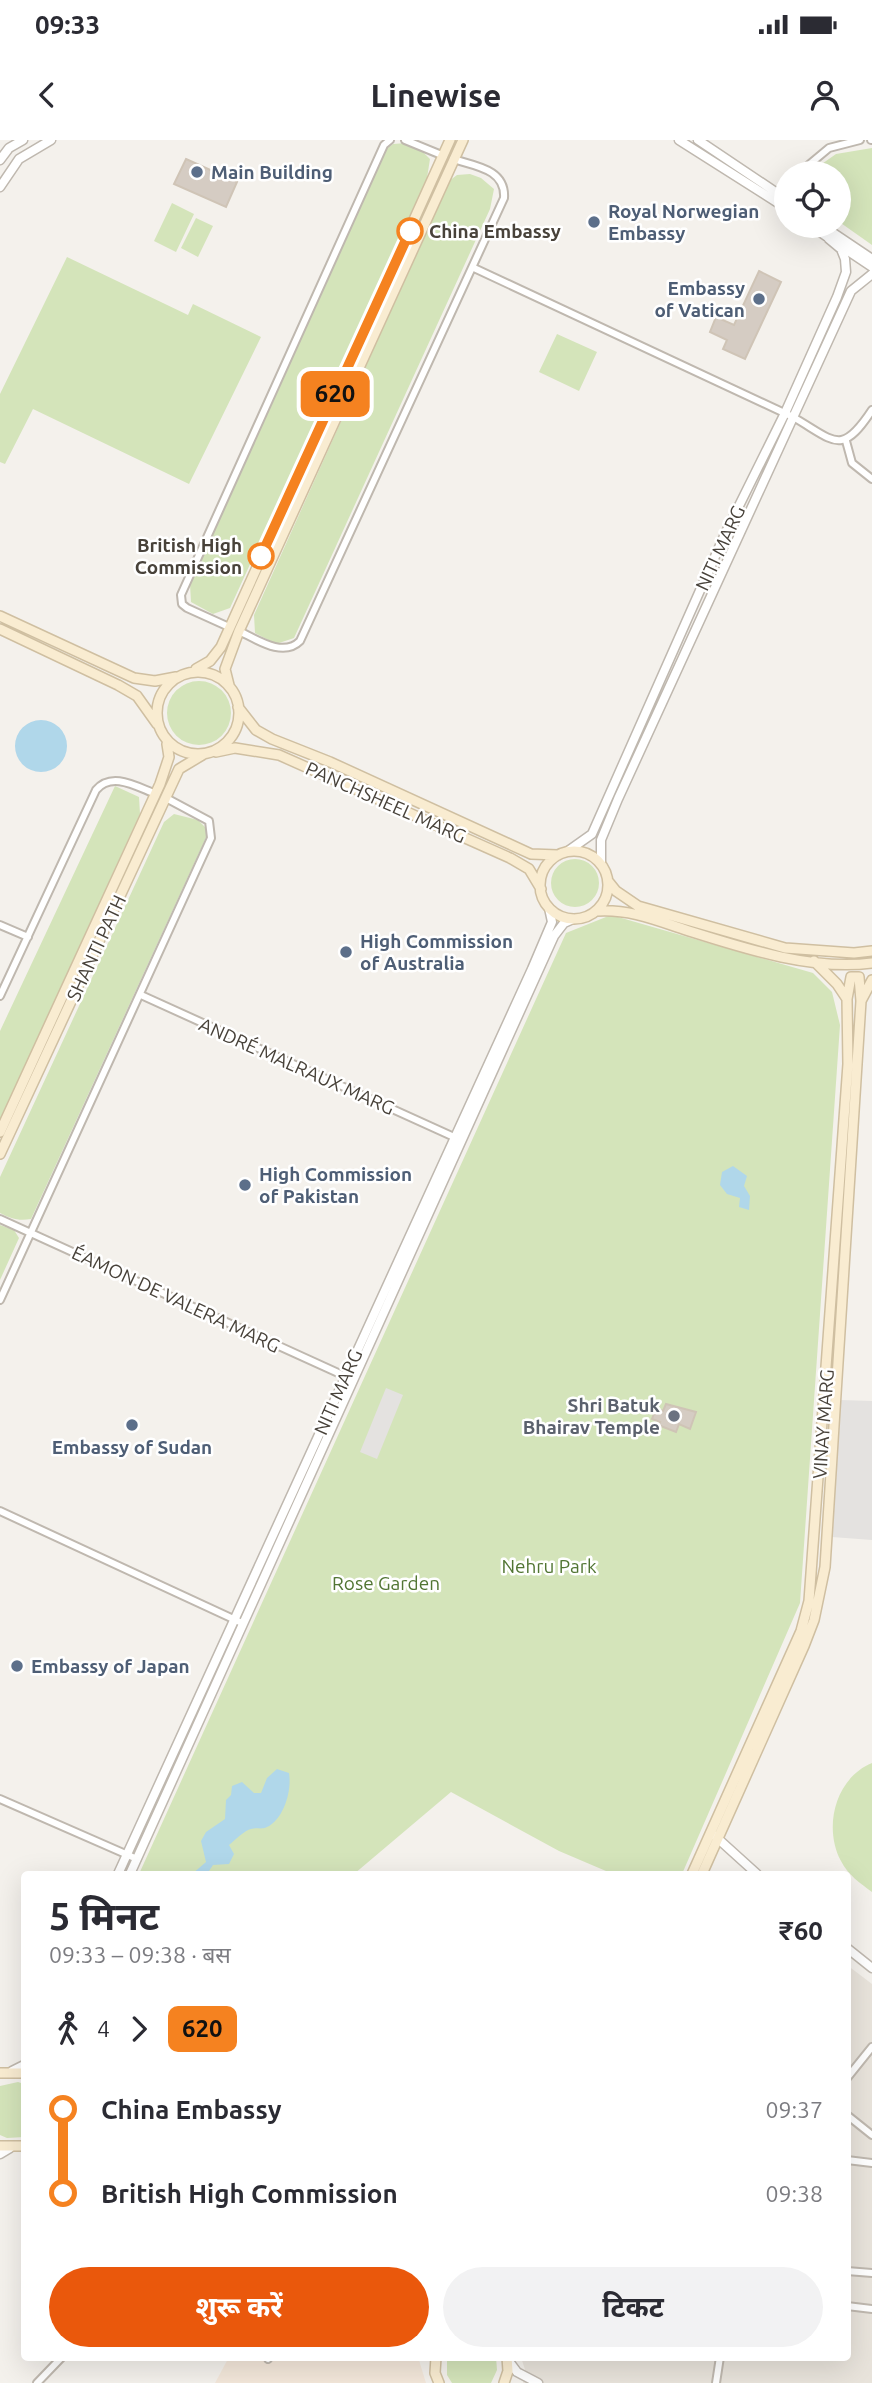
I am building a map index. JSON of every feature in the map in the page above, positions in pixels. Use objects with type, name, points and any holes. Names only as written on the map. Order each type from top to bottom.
[{"type":"main road","points":[[448,158],[450,140]]},
{"type":"main road","points":[[0,616],[134,678],[155,681],[179,676],[210,661],[234,629],[448,158],[463,140]]},
{"type":"main road","points":[[0,629],[137,696],[160,728],[167,744],[176,750],[204,754],[216,752],[235,732],[238,707],[225,669],[234,629]]},
{"type":"main road","points":[[196,669],[214,674],[229,685]]},
{"type":"main road","points":[[160,728],[159,703],[166,688],[179,676]]},
{"type":"main road","name":"PANCHSHEEL MARG","points":[[238,707],[256,730],[272,739],[330,762],[531,854],[563,853]]},
{"type":"main road","name":"SHANTI PATH","points":[[0,1132],[156,794],[169,757],[167,744]]},
{"type":"main road","name":"PANCHSHEEL MARG","points":[[216,752],[235,748],[262,751],[300,763],[510,858],[529,869],[541,889]]},
{"type":"main road","name":"SHANTI PATH","points":[[0,1154],[179,769],[204,754]]},
{"type":"main road","points":[[608,881],[605,901],[597,911],[586,918],[573,919],[549,908],[541,889],[543,871],[563,853],[588,853],[601,863],[608,881],[616,891],[638,906],[774,944],[853,953],[872,951]]},
{"type":"main road","points":[[597,911],[652,917],[773,954],[814,961],[872,963]]},
{"type":"main road","points":[[814,961],[837,984],[847,999]]},
{"type":"main road","points":[[847,999],[848,982],[855,975],[861,984],[861,1001]]},
{"type":"main road","name":"VINAY MARG","points":[[694,1871],[715,1835],[809,1633],[825,1567],[861,1001],[872,980]]},
{"type":"main road","name":"VINAY MARG","points":[[703,1871],[715,1835],[801,1631],[811,1591],[848,1064],[847,999]]},
{"type":"main road","points":[[0,2073],[21,2072]]},
{"type":"main road","points":[[504,2383],[508,2361]]},
{"type":"main road","points":[[435,2362],[438,2382]]},
{"type":"street","points":[[0,160],[9,148],[23,140]]},
{"type":"street","points":[[0,187],[19,159],[51,140]]},
{"type":"street","points":[[390,140],[384,145],[181,595],[182,604],[187,608],[277,648],[286,649],[300,641],[504,198],[505,188],[501,179],[492,172],[405,140]]},
{"type":"street","points":[[679,140],[774,194]]},
{"type":"street","points":[[698,140],[774,193]]},
{"type":"street","points":[[812,161],[843,141],[859,140]]},
{"type":"street","points":[[841,238],[872,259]]},
{"type":"street","points":[[830,239],[872,267]]},
{"type":"street","name":"NITI MARG","points":[[601,863],[601,840],[789,415],[846,272],[841,249],[830,239]]},
{"type":"street","points":[[474,268],[789,415],[834,441],[846,441],[856,434],[872,410]]},
{"type":"street","name":"NITI MARG","points":[[563,853],[592,834],[725,534],[789,415],[851,290],[872,274]]},
{"type":"street","points":[[846,441],[852,463],[872,479]]},
{"type":"street","points":[[0,996],[102,783],[112,780],[126,782],[156,794]]},
{"type":"street","points":[[0,1300],[211,838],[209,821],[166,798]]},
{"type":"street","name":"NITI MARG","points":[[120,1871],[238,1621],[547,934],[552,922],[549,908]]},
{"type":"street","name":"NITI MARG","points":[[348,1378],[554,936],[564,923],[573,919]]},
{"type":"street","points":[[0,925],[28,937]]},
{"type":"street","name":"ANDRÉ MALRAUX MARG","points":[[141,995],[454,1137]]},
{"type":"street","name":"ÉAMON DE VALERA MARG","points":[[0,1219],[348,1378]]},
{"type":"street","points":[[0,1511],[238,1621]]},
{"type":"street","name":"NITI MARG","points":[[131,1871],[238,1621]]},
{"type":"street","points":[[0,1799],[137,1858]]},
{"type":"street","points":[[715,1835],[754,1871]]},
{"type":"street","points":[[851,1951],[872,1968]]},
{"type":"street","points":[[851,2073],[872,2046]]},
{"type":"street","points":[[12,2071],[21,2066]]},
{"type":"street","points":[[851,2118],[872,2135]]},
{"type":"street","points":[[0,2154],[5,2147]]},
{"type":"street","points":[[851,2160],[872,2163]]},
{"type":"street","points":[[851,2271],[872,2273]]},
{"type":"street","points":[[851,2306],[872,2309]]},
{"type":"street","points":[[37,2383],[58,2361]]},
{"type":"street","points":[[509,2361],[517,2372],[531,2383]]},
{"type":"street","points":[[716,2383],[719,2361]]},
{"type":"shaded area","points":[[386,1388],[403,1395],[377,1459],[360,1452]]},
{"type":"shaded area","points":[[840,1400],[872,1401],[872,1540],[832,1537]]},
{"type":"shaded area","points":[[851,1968],[872,1984],[872,2383],[523,2383],[526,2373],[522,2361],[851,2361]]},
{"type":"shaded area","points":[[227,2361],[419,2361],[426,2383],[215,2383]]},
{"type":"green space","points":[[406,143],[418,147],[430,159],[427,178],[230,608],[213,614],[191,602],[190,584],[385,150],[393,144]]},
{"type":"green space","points":[[872,148],[872,245],[851,230],[851,161],[826,161],[836,154]]},
{"type":"green space","points":[[470,174],[481,178],[494,189],[490,209],[294,638],[276,644],[255,633],[254,615],[449,181],[457,175]]},
{"type":"green space","points":[[172,203],[194,214],[176,252],[154,241]]},
{"type":"green space","points":[[196,218],[213,226],[198,257],[181,248]]},
{"type":"green space","points":[[67,257],[188,315],[193,304],[261,337],[189,484],[33,409],[5,464],[0,462],[0,394]]},
{"type":"green space","points":[[557,334],[597,352],[579,391],[539,372]]},
{"type":"green space","points":[[199,681],[211,683],[222,690],[229,701],[229,725],[222,736],[211,743],[199,745],[187,743],[176,736],[169,725],[167,713],[169,701],[176,690],[187,683]]},
{"type":"green space","points":[[115,786],[139,797],[140,814],[0,1120],[0,1031]]},
{"type":"green space","points":[[174,814],[198,820],[209,831],[31,1219],[8,1217],[0,1213],[0,1177],[164,822]]},
{"type":"green space","points":[[575,859],[584,860],[592,866],[598,874],[598,892],[592,900],[584,906],[575,907],[566,906],[558,900],[552,892],[551,883],[552,874],[558,866],[566,860]]},
{"type":"green space","name":"Nehru Park","points":[[611,915],[813,973],[832,992],[840,1025],[800,1603],[683,1871],[606,1871],[559,1851],[451,1792],[358,1871],[140,1871],[566,933]]},
{"type":"green space","points":[[0,1225],[14,1230],[19,1238],[0,1280]]},
{"type":"green space","points":[[872,1763],[872,1892],[844,1866],[833,1834],[833,1819],[841,1792],[859,1770]]},
{"type":"green space","points":[[21,2083],[21,2137],[7,2138],[0,2135],[0,2086]]},
{"type":"green space","points":[[447,2361],[496,2361],[497,2370],[491,2383],[452,2383],[447,2375]]},
{"type":"water","points":[[41,720],[60,727],[67,746],[60,765],[41,772],[22,765],[15,746],[22,727]]},
{"type":"water","points":[[733,1166],[747,1176],[744,1186],[750,1196],[749,1210],[739,1207],[740,1198],[727,1194],[720,1185],[722,1172]]},
{"type":"water","points":[[277,1769],[289,1773],[288,1795],[278,1818],[267,1827],[246,1831],[229,1845],[234,1854],[229,1864],[213,1865],[209,1871],[196,1871],[206,1862],[201,1841],[206,1832],[225,1819],[226,1800],[231,1795],[232,1786],[242,1782],[254,1793],[261,1793],[267,1778]]},
{"type":"building","name":"Main Building","points":[[186,159],[237,182],[226,207],[174,184]]},
{"type":"building","name":"Embassy of Vatican","points":[[759,271],[781,282],[745,359],[723,349],[727,340],[710,332],[716,317],[734,325]]},
{"type":"building","name":"Shri Batuk Bhairav Temple","points":[[666,1404],[696,1412],[690,1429],[679,1424],[676,1432],[658,1425],[660,1422],[652,1419],[656,1409],[663,1411]]},
{"type":"bus line","name":"620","points":[[261,556],[410,231]]},
{"type":"place","name":"Main Building","points":[[197,172]]},
{"type":"place","name":"Royal Norwegian Embassy","points":[[594,222]]},
{"type":"place","name":"China Embassy","points":[[410,231]]},
{"type":"place","name":"Embassy of Vatican","points":[[759,299]]},
{"type":"place","name":"British High Commission","points":[[261,556]]},
{"type":"place","name":"High Commission of Australia","points":[[346,952]]},
{"type":"place","name":"High Commission of Pakistan","points":[[245,1185]]},
{"type":"place","name":"Shri Batuk Bhairav Temple","points":[[674,1416]]},
{"type":"place","name":"Embassy of Sudan","points":[[132,1425]]},
{"type":"place","name":"Embassy of Japan","points":[[17,1666]]},
{"type":"park label","name":"Rose Garden","points":[[386,1583]]}]
